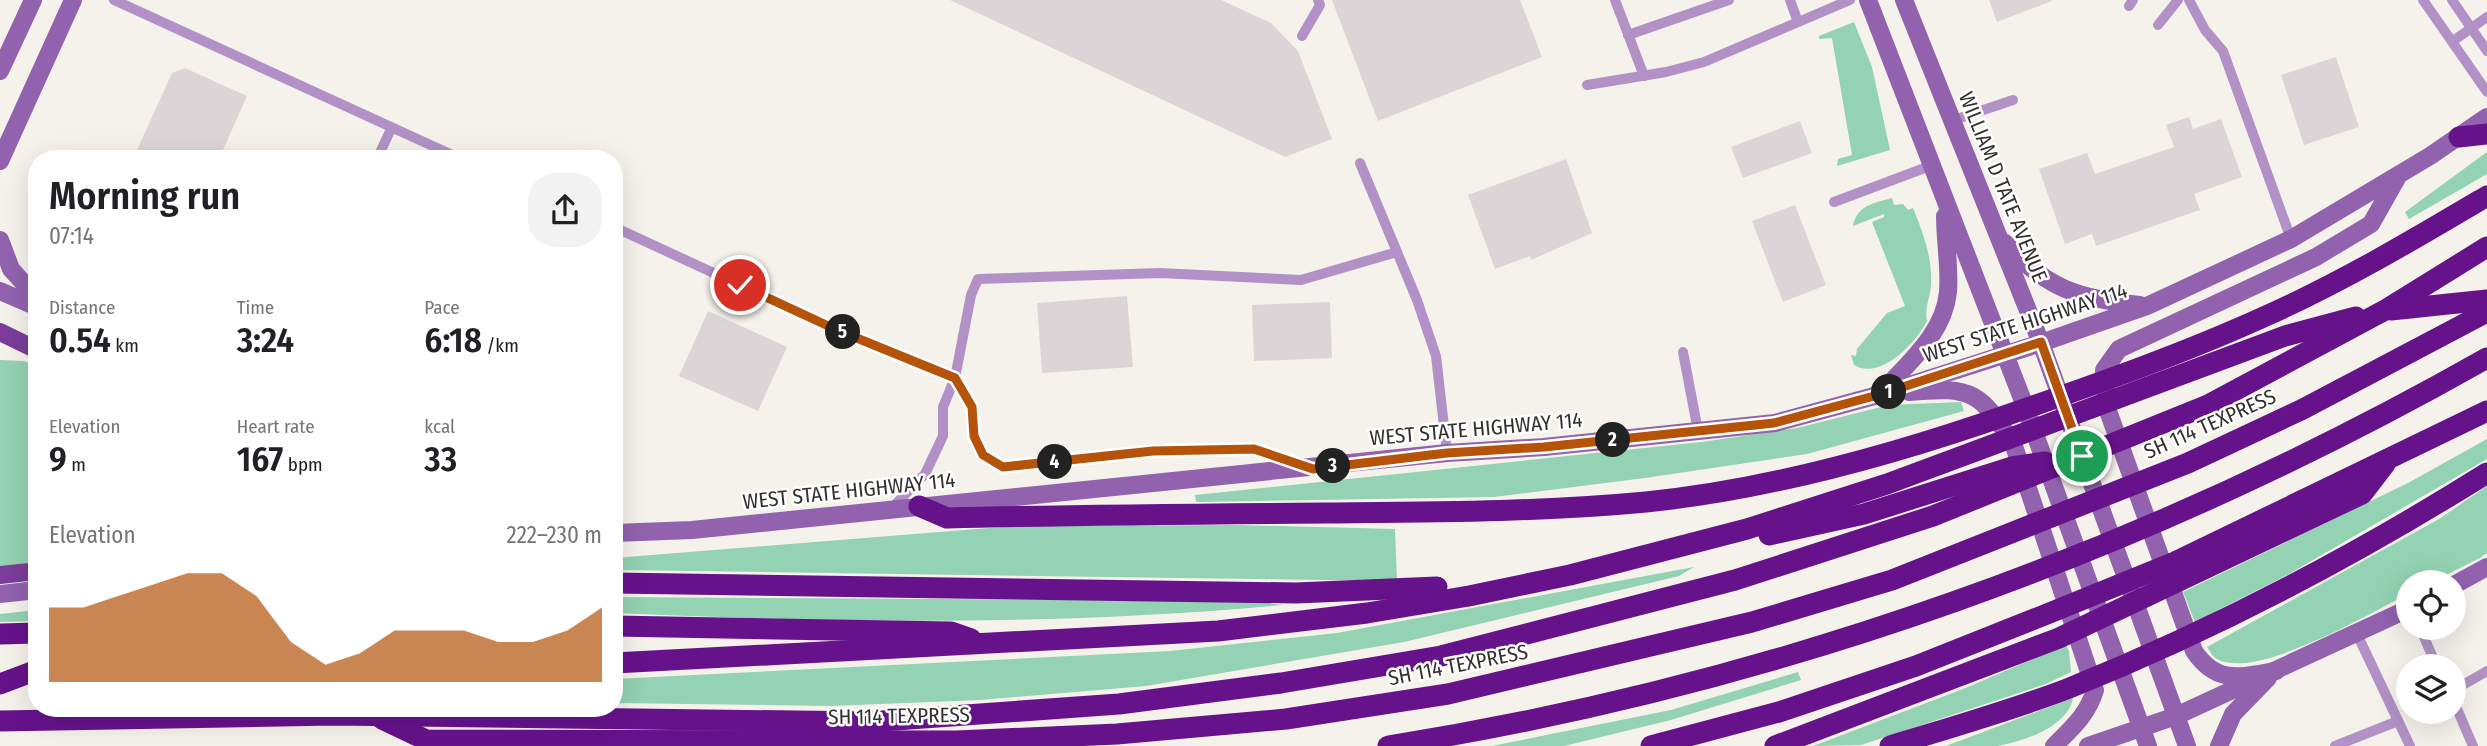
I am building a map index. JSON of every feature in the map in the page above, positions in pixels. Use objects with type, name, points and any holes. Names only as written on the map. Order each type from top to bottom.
[{"type":"highway","points":[[2459,137],[2487,134]]},
{"type":"highway","points":[[919,506],[947,518],[1414,512],[1650,502],[1746,485],[1861,460],[1965,430],[2124,375],[2269,315],[2390,253],[2487,196]]},
{"type":"highway","points":[[456,717],[868,722],[1119,704],[1281,683],[1441,656],[1735,580],[1933,516],[2208,405],[2364,322],[2487,247]]},
{"type":"highway","points":[[623,663],[986,645],[1277,624],[1367,613],[1516,586],[1747,530],[1887,484],[2285,336],[2407,307],[2487,300]]},
{"type":"highway","name":"SH 114 TEXPRESS","points":[[376,717],[426,740],[956,741],[1118,734],[1286,719],[1448,694],[1752,622],[1892,580],[2188,463],[2303,409],[2487,312]]},
{"type":"highway","points":[[1388,746],[1577,710],[1765,663],[1999,587],[2199,505],[2411,401],[2487,358]]},
{"type":"highway","points":[[1651,746],[1779,712],[1916,666],[2175,562],[2487,411]]},
{"type":"highway","points":[[623,583],[1296,593],[1479,584],[1648,561],[1864,514],[2012,467],[2085,456]]},
{"type":"highway","points":[[1775,746],[2059,638],[2362,494],[2387,460]]},
{"type":"highway","points":[[1889,746],[2066,689],[2243,612],[2393,532],[2487,472]]},
{"type":"highway","points":[[623,626],[951,632],[986,645]]},
{"type":"highway","points":[[0,634],[28,633]]},
{"type":"highway","points":[[0,685],[28,674]]},
{"type":"highway","points":[[0,685],[28,685]]},
{"type":"highway","points":[[0,721],[299,717]]},
{"type":"main road","points":[[0,71],[33,0]]},
{"type":"main road","points":[[1,163],[73,0]]},
{"type":"main road","points":[[1868,0],[1945,206],[2023,401],[2148,746]]},
{"type":"main road","name":"WILLIAM D TATE AVENUE","points":[[1904,0],[2041,342],[2187,746]]},
{"type":"main road","name":"WEST STATE HIGHWAY 114","points":[[623,533],[692,530],[1313,469],[1447,453],[1544,447],[1774,423],[1878,395],[2147,306],[2291,239],[2399,175],[2487,117]]},
{"type":"main road","points":[[2276,671],[2242,677],[2223,676],[2212,671],[2194,651],[2107,408],[2104,370],[2119,349],[2316,257],[2371,223],[2399,175]]},
{"type":"main road","points":[[1878,395],[1930,338],[1942,317],[1948,293],[1945,206]]},
{"type":"main road","points":[[1997,235],[2027,268],[2051,284],[2106,302],[2147,306]]},
{"type":"main road","points":[[0,240],[11,269],[28,288]]},
{"type":"main road","points":[[0,291],[28,303]]},
{"type":"main road","points":[[0,332],[28,346]]},
{"type":"main road","points":[[0,348],[28,350]]},
{"type":"main road","points":[[1878,395],[1949,388],[1972,394],[1995,415],[2014,446],[2095,690],[2090,706],[2081,719],[2054,746]]},
{"type":"main road","points":[[2466,577],[2487,566]]},
{"type":"main road","points":[[0,575],[28,572]]},
{"type":"main road","points":[[0,594],[28,591]]},
{"type":"main road","points":[[2088,746],[2176,716],[2396,615]]},
{"type":"main road","points":[[2219,746],[2233,714],[2276,671]]},
{"type":"lane","points":[[114,0],[440,150]]},
{"type":"lane","points":[[1302,36],[1320,5],[1318,0]]},
{"type":"lane","points":[[1615,0],[1643,76]]},
{"type":"lane","points":[[1628,36],[1729,0]]},
{"type":"lane","points":[[1790,0],[1798,22]]},
{"type":"lane","points":[[1587,85],[1704,62],[1850,0]]},
{"type":"lane","points":[[2158,25],[2178,0]]},
{"type":"lane","points":[[2189,0],[2205,30],[2223,51],[2291,239]]},
{"type":"lane","points":[[2423,0],[2487,92]]},
{"type":"lane","points":[[2452,0],[2487,51]]},
{"type":"lane","points":[[2453,41],[2487,17]]},
{"type":"lane","points":[[1951,121],[2013,100]]},
{"type":"lane","points":[[381,150],[391,129]]},
{"type":"lane","points":[[1360,163],[1436,356],[1447,453]]},
{"type":"lane","points":[[1835,202],[1930,166]]},
{"type":"lane","points":[[623,231],[837,330],[955,378],[972,407],[974,436],[983,455],[1003,467],[1153,451],[1254,449],[1313,469]]},
{"type":"lane","points":[[890,510],[925,474],[943,436],[943,407],[955,378],[971,295],[978,279],[1160,273],[1301,280],[1397,252]]},
{"type":"lane","points":[[1683,352],[1698,431]]},
{"type":"lane","points":[[2357,634],[2396,717]]},
{"type":"lane","points":[[2466,683],[2487,671]]},
{"type":"lane","points":[[2335,746],[2396,722]]},
{"type":"lane","points":[[2399,724],[2410,746]]},
{"type":"lane","points":[[2464,724],[2473,746]]},
{"type":"green space","points":[[1854,22],[1872,67],[1890,150],[1837,166],[1838,159],[1852,155],[1832,38],[1819,39],[1819,36]]},
{"type":"green space","points":[[2487,152],[2487,174],[2409,219],[2405,212]]},
{"type":"green space","points":[[1892,198],[1894,205],[1903,204],[1908,210],[1913,208],[1926,245],[1931,273],[1927,321],[1915,339],[1896,357],[1886,364],[1864,369],[1854,365],[1851,355],[1856,356],[1857,349],[1887,313],[1905,306],[1872,222],[1884,217],[1884,214],[1853,226],[1862,209]]},
{"type":"green space","points":[[0,360],[24,361],[28,363],[28,562],[0,567]]},
{"type":"green space","points":[[1961,402],[1964,411],[1807,454],[1494,497],[1196,502],[1195,495],[1702,442],[1797,428],[1889,405]]},
{"type":"green space","points":[[2487,439],[2487,459],[2289,574],[2195,622],[2183,592],[2408,483]]},
{"type":"green space","points":[[2487,486],[2487,553],[2456,570],[2396,570],[2396,600],[2341,629],[2285,653],[2258,661],[2235,663],[2217,659],[2207,647],[2439,519]]},
{"type":"green space","points":[[1236,525],[1395,529],[1397,581],[623,570],[623,557],[1014,526]]},
{"type":"green space","points":[[1694,567],[1679,576],[1404,642],[1146,686],[980,700],[830,706],[623,703],[623,679],[1170,651],[1337,633]]},
{"type":"green space","points":[[623,597],[1252,601],[1283,605],[1116,617],[948,621],[623,613]]},
{"type":"green space","points":[[28,611],[28,621],[0,622],[0,614]]},
{"type":"green space","points":[[2066,645],[2071,672],[2046,684],[1861,745],[1813,746],[1963,689]]},
{"type":"green space","points":[[1798,672],[1801,680],[1671,720],[1564,746],[1492,746],[1671,710]]},
{"type":"green space","points":[[2073,698],[2063,717],[2031,737],[1997,746],[1946,746]]},
{"type":"building","points":[[950,0],[1221,0],[1271,23],[1298,51],[1332,139],[1285,157]]},
{"type":"building","points":[[1332,0],[1520,0],[1542,57],[1378,121]]},
{"type":"building","points":[[1989,0],[2051,0],[2052,1],[1997,22]]},
{"type":"building","points":[[2336,57],[2359,127],[2304,145],[2281,75]]},
{"type":"building","points":[[185,68],[247,96],[223,150],[137,150],[172,73]]},
{"type":"building","points":[[2189,117],[2193,129],[2221,119],[2242,177],[2194,194],[2200,210],[2096,246],[2092,234],[2065,244],[2039,169],[2087,153],[2095,174],[2174,147],[2166,125]]},
{"type":"building","points":[[1800,121],[1812,153],[1743,178],[1731,147]]},
{"type":"building","points":[[1566,159],[1592,233],[1531,260],[1530,256],[1495,269],[1468,195]]},
{"type":"building","points":[[1795,205],[1826,285],[1783,302],[1752,221]]},
{"type":"building","points":[[1127,296],[1133,367],[1042,373],[1037,303]]},
{"type":"building","points":[[1330,302],[1332,358],[1254,361],[1252,305]]},
{"type":"building","points":[[708,311],[787,347],[758,411],[679,376]]},
{"type":"route","points":[[740,285],[837,330],[955,378],[972,407],[974,436],[983,455],[1003,467],[1153,451],[1254,449],[1313,469],[1447,453],[1544,447],[1774,423],[1878,395],[2041,342],[2082,456]]}]
